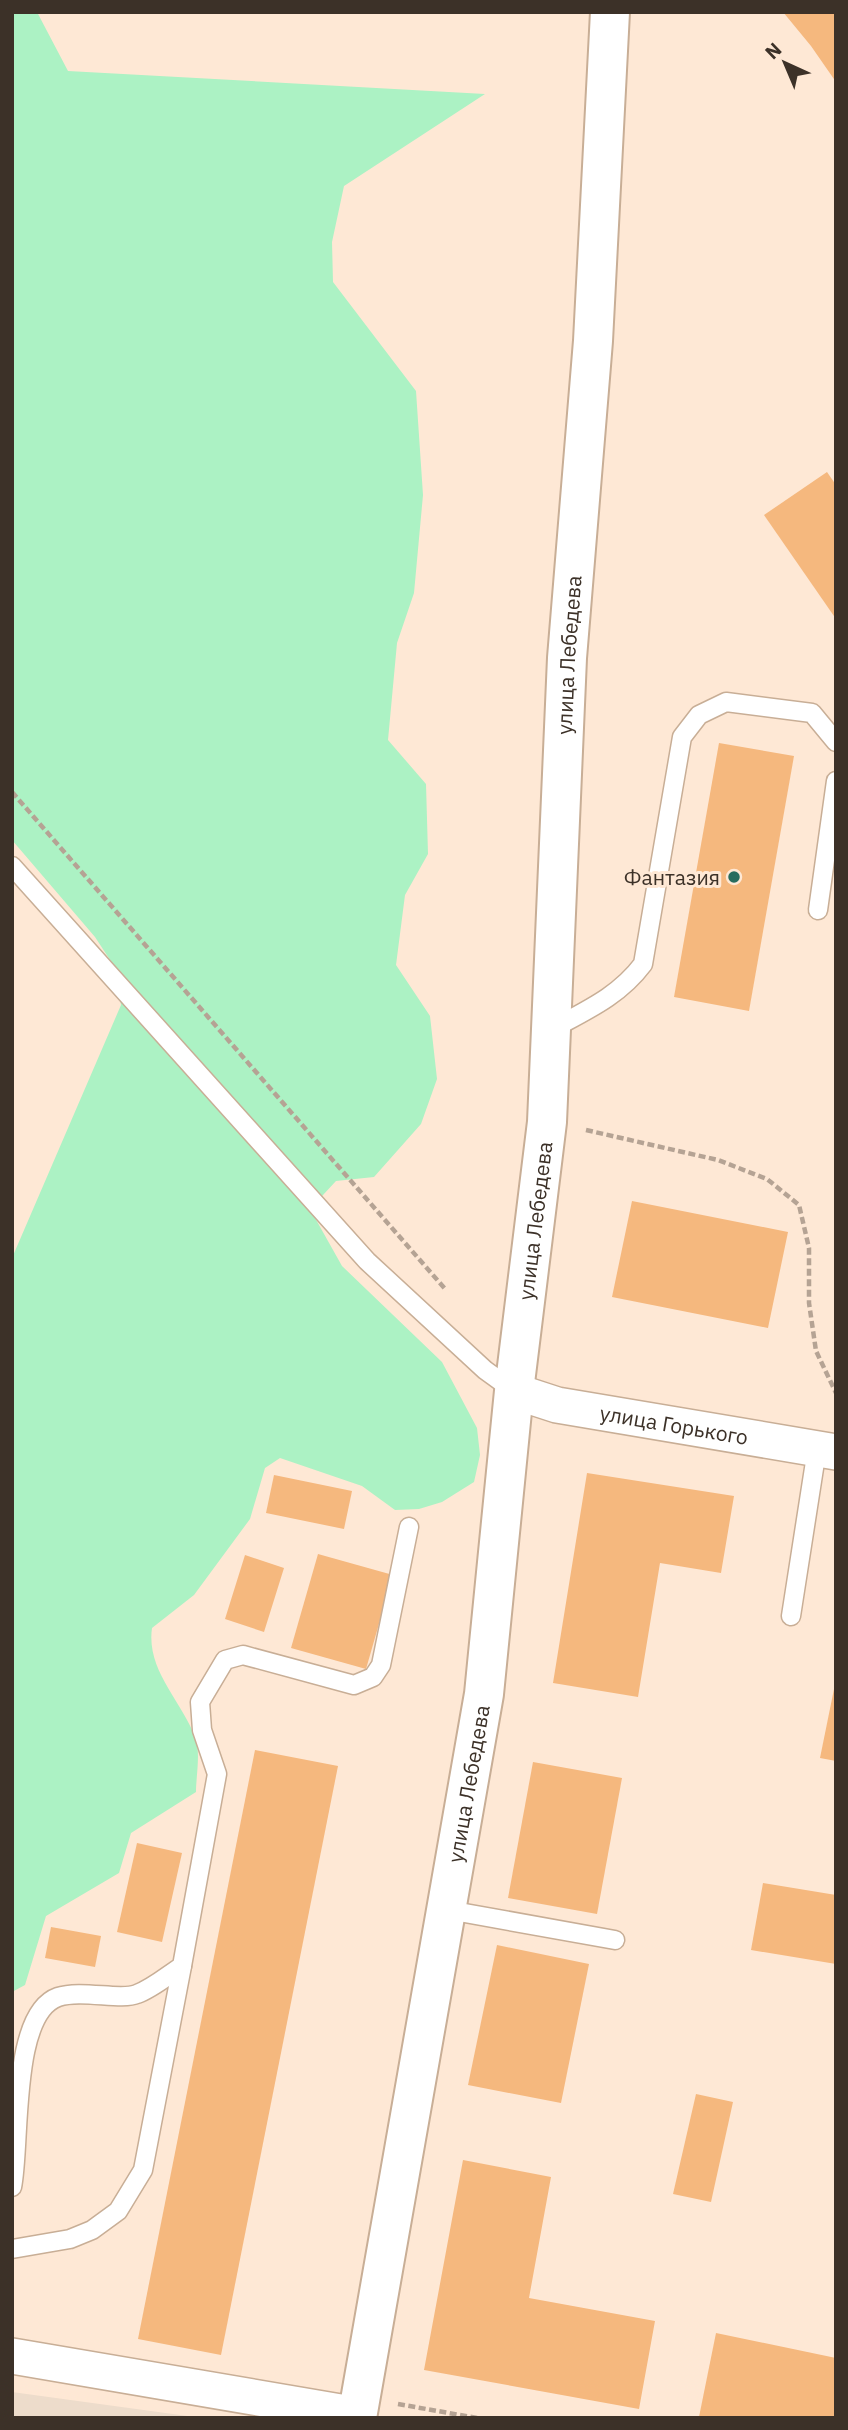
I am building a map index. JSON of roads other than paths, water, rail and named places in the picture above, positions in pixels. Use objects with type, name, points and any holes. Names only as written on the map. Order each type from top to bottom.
[{"type":"street","name":"улица Лебедева","points":[[358,2416],[484,1694],[514,1391],[547,1122],[566,658],[593,341],[610,12]]},
{"type":"street","name":"улица Горького","points":[[514,1391],[557,1405],[827,1450]]},
{"type":"street","points":[[12,2356],[358,2416]]},
{"type":"lane","points":[[552,1029],[607,1000],[628,985],[643,964],[682,737],[699,715],[726,702],[813,713],[836,742]]},
{"type":"lane","points":[[818,910],[836,781]]},
{"type":"lane","points":[[12,866],[367,1261],[485,1370],[514,1391]]},
{"type":"lane","points":[[791,1616],[827,1450]]},
{"type":"lane","points":[[12,2249],[70,2239],[92,2230],[118,2211],[143,2170],[217,1774],[202,1730],[200,1702],[225,1660],[243,1655],[354,1685],[373,1677],[381,1665],[409,1527]]},
{"type":"lane","points":[[448,1910],[615,1940]]},
{"type":"lane","points":[[12,2187],[16,2167],[20,2078],[26,2041],[40,2013],[56,1997],[93,1992],[135,1996],[182,1966]]},
{"type":"place","name":"Фантазия","points":[[734,877]]}]
